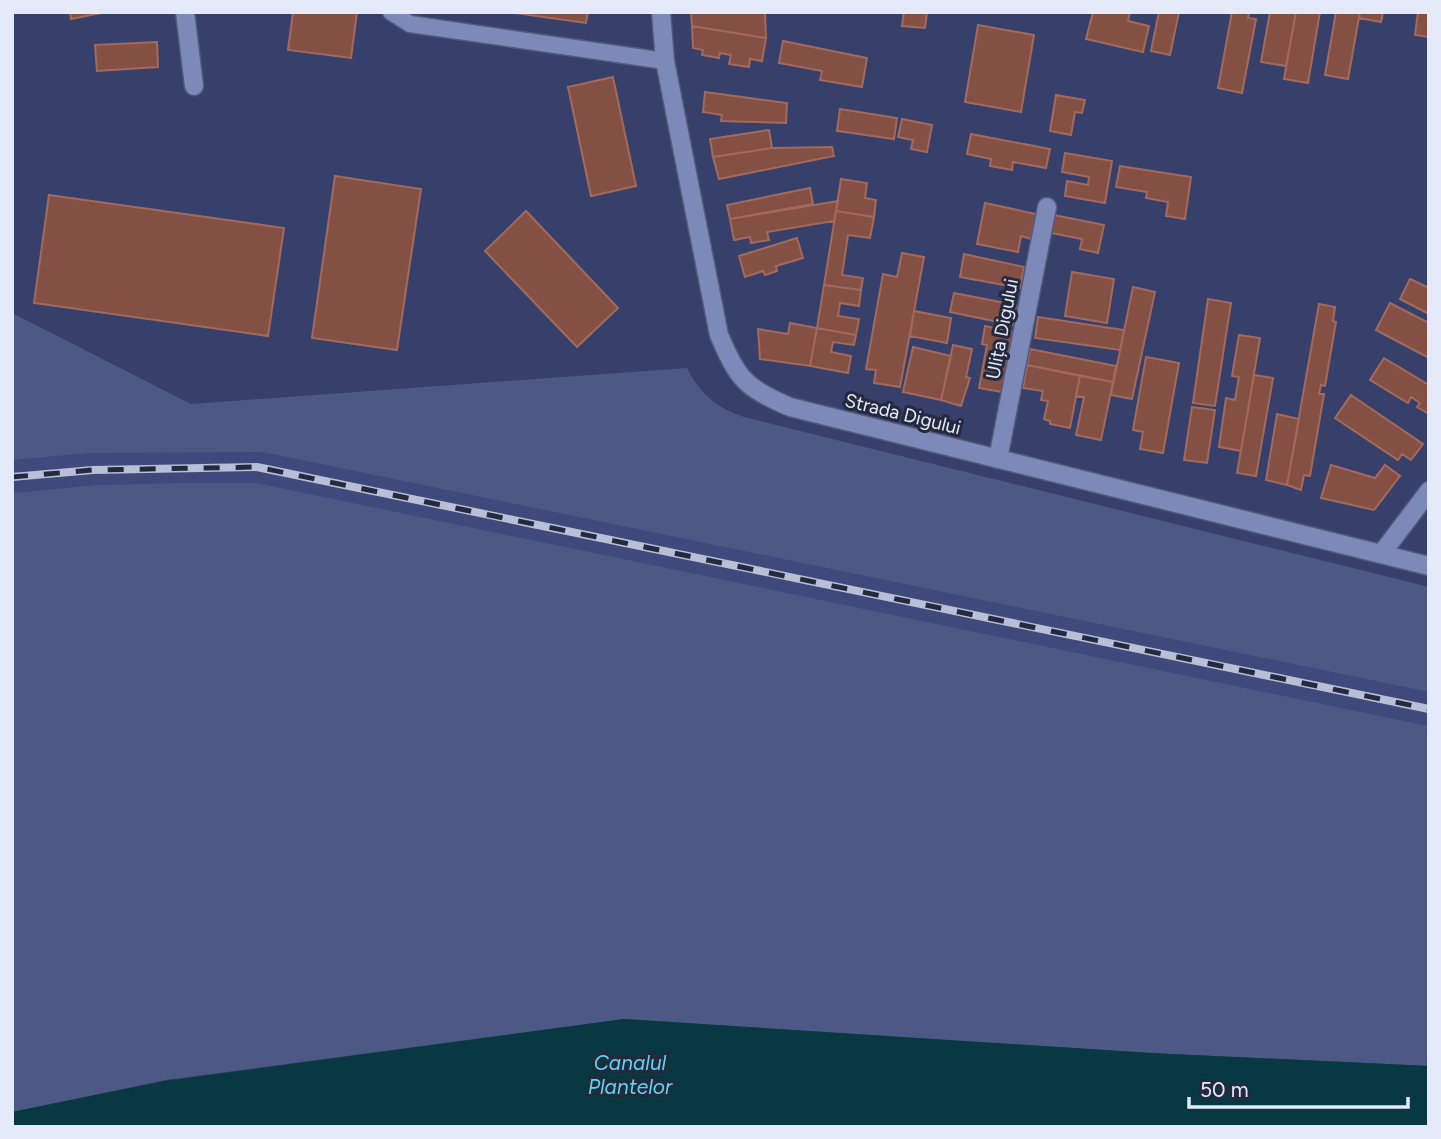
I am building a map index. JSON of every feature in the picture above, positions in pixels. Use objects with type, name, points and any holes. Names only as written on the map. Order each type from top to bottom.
[{"type":"street","points":[[185,12],[194,86]]},
{"type":"street","name":"Strada Digului","points":[[661,12],[665,61],[719,335],[733,367],[751,390],[790,407],[1429,566]]},
{"type":"street","name":"Ulița Digului","points":[[998,459],[1047,207]]},
{"type":"street","points":[[1382,554],[1429,491]]},
{"type":"lane","points":[[391,12],[410,24],[665,61]]},
{"type":"shaded area","points":[[12,313],[191,404],[687,368],[710,399],[744,417],[1429,587],[1429,692],[262,452],[92,453],[12,460]]},
{"type":"shaded area","points":[[262,452],[1429,692],[1429,726],[257,483],[96,485],[12,493],[12,460],[92,453]]},
{"type":"shaded area","points":[[257,483],[1429,726],[1429,1066],[1151,1053],[624,1019],[165,1080],[12,1112],[12,493],[96,485]]},
{"type":"water","name":"Canalul Plantelor","points":[[624,1019],[1151,1053],[1429,1066],[1429,1127],[12,1127],[12,1112],[165,1081]]},
{"type":"building","points":[[70,12],[106,12],[71,19]]},
{"type":"building","points":[[293,12],[357,12],[351,58],[288,50]]},
{"type":"building","points":[[508,12],[588,12],[586,23]]},
{"type":"building","points":[[691,12],[765,12],[766,38],[692,26]]},
{"type":"building","points":[[904,12],[927,12],[925,28],[902,26]]},
{"type":"building","points":[[1093,12],[1130,12],[1128,21],[1149,26],[1143,52],[1086,39]]},
{"type":"building","points":[[1159,12],[1179,12],[1170,55],[1151,51]]},
{"type":"building","points":[[1232,12],[1249,12],[1248,18],[1256,19],[1242,93],[1218,88]]},
{"type":"building","points":[[1270,12],[1296,12],[1286,66],[1261,62]]},
{"type":"building","points":[[1296,12],[1320,12],[1308,83],[1284,79]]},
{"type":"building","points":[[1336,12],[1360,12],[1348,79],[1325,75]]},
{"type":"building","points":[[1360,12],[1383,12],[1381,22],[1359,18]]},
{"type":"building","points":[[1418,12],[1429,12],[1429,37],[1415,35]]},
{"type":"building","points":[[978,25],[1034,35],[1021,112],[965,102]]},
{"type":"building","points":[[692,26],[766,38],[762,61],[750,59],[749,67],[729,64],[731,55],[720,53],[719,58],[702,55],[703,50],[693,48]]},
{"type":"building","points":[[783,41],[867,58],[862,87],[820,80],[822,71],[779,63]]},
{"type":"building","points":[[157,42],[158,67],[97,71],[95,45]]},
{"type":"building","points":[[613,77],[636,186],[591,196],[568,87]]},
{"type":"building","points":[[705,92],[787,103],[786,123],[721,121],[722,115],[703,112]]},
{"type":"building","points":[[1056,95],[1085,100],[1082,113],[1075,112],[1071,135],[1050,131]]},
{"type":"building","points":[[840,109],[897,118],[894,139],[837,131]]},
{"type":"building","points":[[902,119],[932,125],[927,152],[911,149],[913,140],[898,137]]},
{"type":"building","points":[[769,130],[772,148],[713,157],[710,139]]},
{"type":"building","points":[[971,134],[1050,149],[1046,168],[1013,162],[1012,170],[990,166],[991,159],[967,154]]},
{"type":"building","points":[[832,147],[834,156],[719,179],[713,157],[772,148]]},
{"type":"building","points":[[1065,153],[1112,161],[1105,203],[1065,196],[1067,181],[1088,185],[1089,177],[1062,172]]},
{"type":"building","points":[[1120,166],[1191,177],[1185,219],[1166,216],[1168,202],[1146,198],[1147,192],[1116,187]]},
{"type":"building","points":[[335,176],[421,189],[397,350],[312,338]]},
{"type":"building","points":[[841,179],[867,183],[865,198],[876,200],[874,217],[836,211]]},
{"type":"building","points":[[810,188],[813,204],[730,219],[727,205]]},
{"type":"building","points":[[49,195],[284,228],[268,336],[34,303]]},
{"type":"building","points":[[838,201],[834,221],[767,232],[769,240],[751,243],[750,237],[734,240],[730,219]]},
{"type":"building","points":[[985,203],[1036,214],[1031,239],[1021,236],[1018,252],[977,244]]},
{"type":"building","points":[[526,211],[618,308],[577,347],[485,251]]},
{"type":"building","points":[[836,211],[874,217],[870,238],[848,235],[842,275],[863,278],[861,290],[824,285]]},
{"type":"building","points":[[1054,215],[1104,225],[1098,253],[1080,249],[1082,239],[1051,233]]},
{"type":"building","points":[[797,238],[803,258],[776,266],[777,271],[765,275],[763,271],[745,277],[739,256]]},
{"type":"building","points":[[902,253],[924,257],[900,387],[874,383],[876,370],[866,369],[883,274],[897,277]]},
{"type":"building","points":[[964,254],[1024,267],[1020,288],[960,277]]},
{"type":"building","points":[[1072,272],[1114,279],[1107,323],[1065,316]]},
{"type":"building","points":[[1410,279],[1429,288],[1429,314],[1400,299]]},
{"type":"building","points":[[824,285],[861,290],[859,306],[840,303],[838,316],[859,319],[856,335],[817,328]]},
{"type":"building","points":[[1133,287],[1155,292],[1132,399],[1111,395]]},
{"type":"building","points":[[954,293],[1016,305],[1013,325],[950,312]]},
{"type":"building","points":[[1208,299],[1231,303],[1215,406],[1193,403]]},
{"type":"building","points":[[1390,303],[1429,323],[1429,358],[1376,330]]},
{"type":"building","points":[[1319,304],[1335,307],[1333,321],[1336,322],[1325,386],[1321,385],[1319,394],[1324,394],[1310,476],[1304,475],[1301,490],[1287,485]]},
{"type":"building","points":[[914,311],[951,318],[947,343],[910,336]]},
{"type":"building","points":[[1038,317],[1124,330],[1120,350],[1035,338]]},
{"type":"building","points":[[790,323],[817,328],[810,366],[760,359],[758,329],[788,334]]},
{"type":"building","points":[[985,326],[1013,332],[1002,392],[979,388],[987,345],[982,344]]},
{"type":"building","points":[[817,328],[856,335],[854,345],[833,342],[831,352],[851,356],[848,373],[810,366]]},
{"type":"building","points":[[1239,335],[1260,338],[1241,451],[1219,447],[1226,398],[1235,400],[1239,377],[1232,376]]},
{"type":"building","points":[[953,345],[972,349],[966,377],[970,378],[961,406],[941,400]]},
{"type":"building","points":[[913,347],[951,356],[941,400],[903,392]]},
{"type":"building","points":[[1030,349],[1116,366],[1113,382],[1027,365]]},
{"type":"building","points":[[1146,357],[1179,363],[1163,453],[1140,449],[1143,432],[1133,430]]},
{"type":"building","points":[[1384,358],[1429,385],[1429,414],[1417,407],[1420,403],[1411,397],[1408,403],[1370,380]]},
{"type":"building","points":[[1027,365],[1080,376],[1070,428],[1050,424],[1050,421],[1044,419],[1048,401],[1041,400],[1043,391],[1023,388]]},
{"type":"building","points":[[1254,375],[1273,378],[1256,476],[1237,473]]},
{"type":"building","points":[[1080,376],[1113,382],[1101,440],[1076,435],[1084,397],[1076,396]]},
{"type":"building","points":[[1351,395],[1423,444],[1411,460],[1402,454],[1398,460],[1335,418]]},
{"type":"building","points":[[1192,407],[1215,410],[1207,463],[1184,460]]},
{"type":"building","points":[[1277,414],[1299,419],[1287,485],[1266,480]]},
{"type":"building","points":[[1331,465],[1375,478],[1385,465],[1400,476],[1374,510],[1321,498]]},
{"type":"railway","points":[[12,477],[93,470],[257,467],[1429,709]]}]
